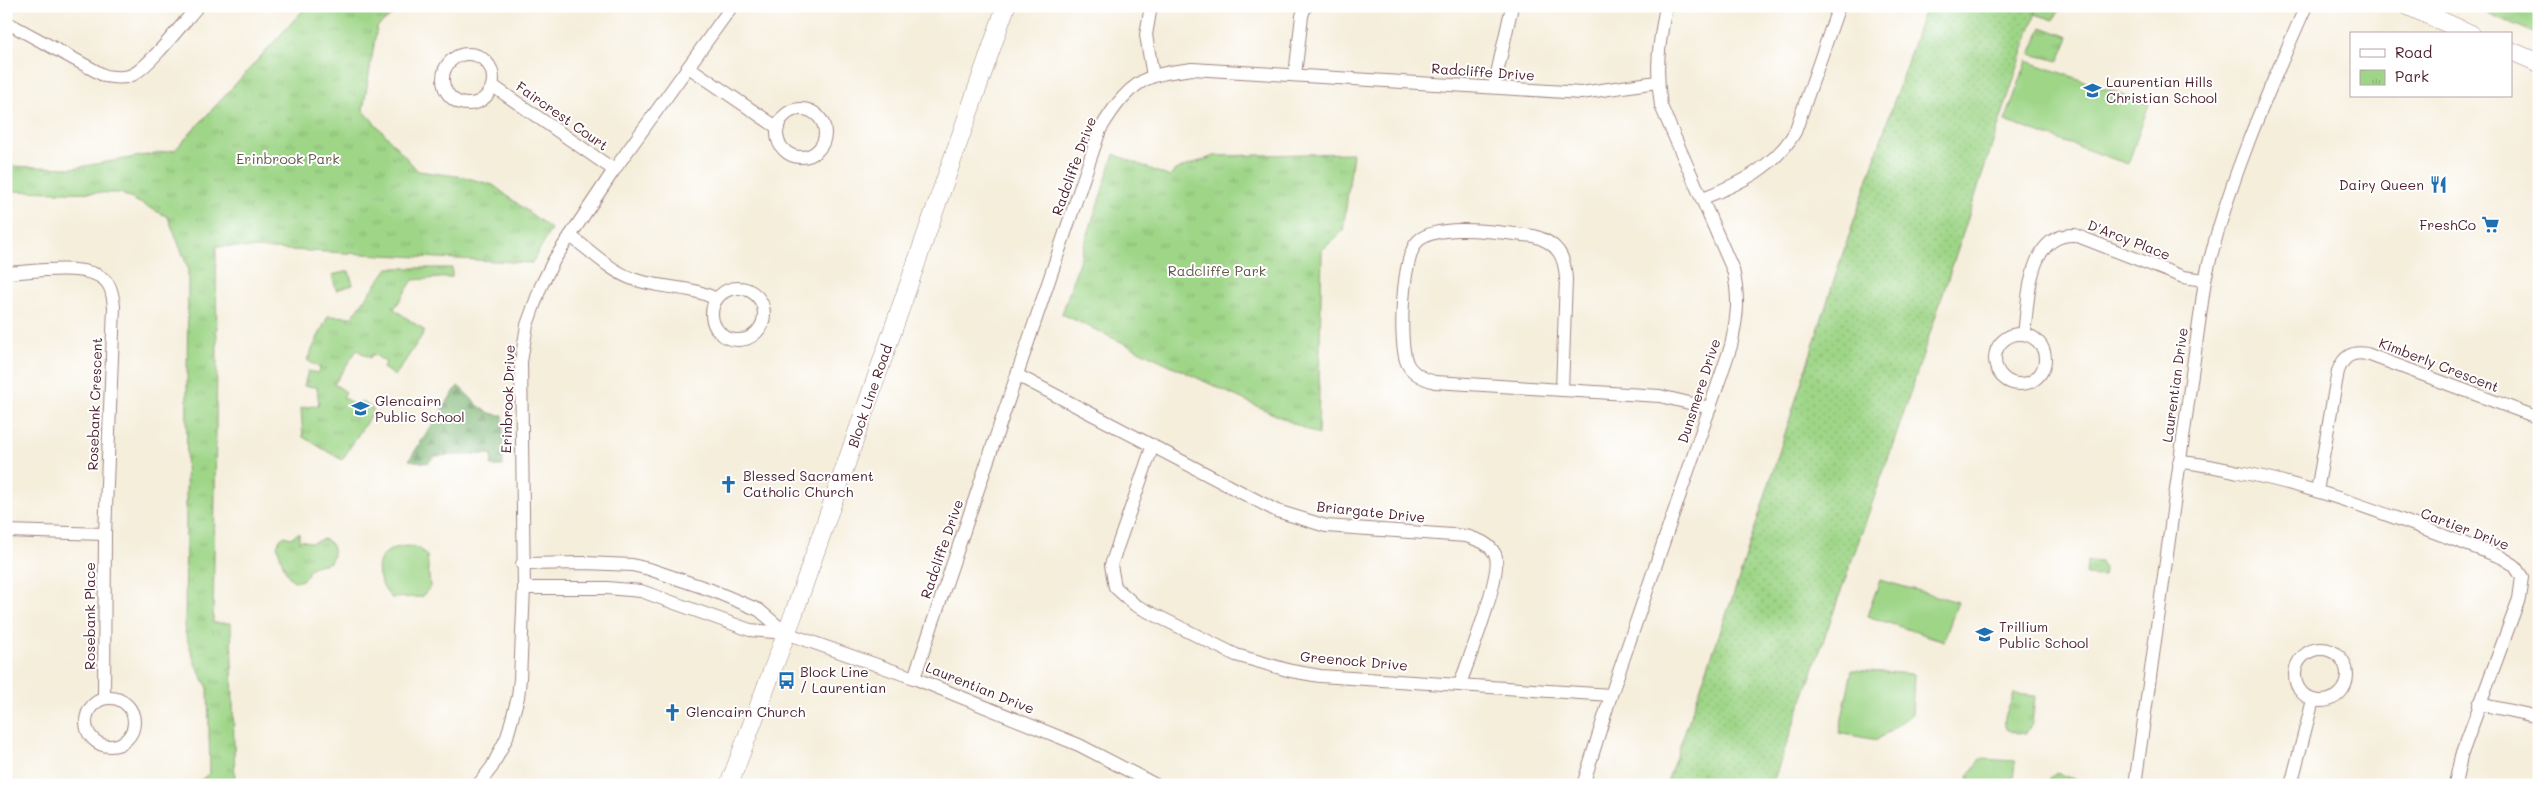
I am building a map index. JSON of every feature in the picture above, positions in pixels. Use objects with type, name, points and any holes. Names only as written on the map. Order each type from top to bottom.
[{"type":"street","points":[[6,22],[105,76],[120,78],[133,74],[146,64],[198,6]]},
{"type":"street","name":"Erinbrook Drive","points":[[478,785],[492,767],[507,737],[518,697],[524,588],[522,564],[521,362],[527,325],[541,286],[570,236],[614,170],[690,68],[732,6]]},
{"type":"street","name":"Block Line Road","points":[[730,785],[786,632],[1006,6]]},
{"type":"street","points":[[1151,6],[1146,34],[1153,76]]},
{"type":"street","points":[[1295,75],[1302,16],[1305,6]]},
{"type":"street","points":[[1494,88],[1512,6]]},
{"type":"street","name":"Dunsmere Drive","points":[[1583,785],[1611,695],[1731,346],[1738,294],[1733,270],[1661,106],[1657,82],[1657,56],[1666,6]]},
{"type":"street","points":[[1703,198],[1747,178],[1768,164],[1786,148],[1795,132],[1839,6]]},
{"type":"street","name":"Laurentian Drive","points":[[2135,785],[2205,280],[2217,228],[2241,156],[2306,6]]},
{"type":"street","points":[[2408,6],[2466,32]]},
{"type":"street","points":[[2512,51],[2539,63]]},
{"type":"street","points":[[461,54],[478,56],[491,69],[493,86],[483,100],[475,104],[459,104],[445,92],[442,83],[443,72],[453,58],[461,54]]},
{"type":"street","points":[[690,68],[778,128]]},
{"type":"street","name":"Radcliffe Drive","points":[[914,678],[1100,130],[1112,110],[1127,92],[1153,76],[1192,69],[1581,93],[1657,82]]},
{"type":"street","name":"Faircrest Court","points":[[493,86],[614,170]]},
{"type":"street","points":[[1562,390],[1566,279],[1565,265],[1557,247],[1546,240],[1534,236],[1457,230],[1440,232],[1419,240],[1414,247],[1405,282],[1402,338],[1404,353],[1410,368],[1425,379],[1435,382],[1562,390],[1660,396],[1710,408]]},
{"type":"street","name":"D'Arcy Place","points":[[2024,334],[2033,272],[2038,259],[2053,240],[2065,235],[2075,235],[2183,276],[2205,280]]},
{"type":"street","points":[[570,236],[613,269],[629,277],[648,284],[704,293],[716,299]]},
{"type":"street","name":"Rosebank Crescent","points":[[6,273],[79,270],[92,272],[108,284],[112,294],[114,307],[105,534]]},
{"type":"street","points":[[734,288],[749,291],[756,296],[763,311],[759,328],[748,338],[735,340],[725,336],[718,331],[713,322],[713,307],[716,299],[734,288]]},
{"type":"street","points":[[2024,334],[2037,340],[2043,347],[2046,358],[2044,367],[2032,381],[2014,383],[2001,374],[1996,364],[1995,356],[1997,348],[2007,337],[2024,334]]},
{"type":"street","name":"Kimberly Crescent","points":[[2317,491],[2338,371],[2348,355],[2357,352],[2367,354],[2539,418]]},
{"type":"street","name":"Briargate Drive","points":[[1017,374],[1277,511],[1299,519],[1326,526],[1466,536],[1484,542],[1495,555],[1497,575],[1460,684]]},
{"type":"street","name":"Greenock Drive","points":[[1153,445],[1111,565],[1115,588],[1123,597],[1236,655],[1272,666],[1320,676],[1611,695]]},
{"type":"street","name":"Cartier Drive","points":[[2179,462],[2268,477],[2317,491],[2500,557],[2514,566],[2522,578],[2519,599],[2461,756],[2455,785]]},
{"type":"street","points":[[6,531],[105,534]]},
{"type":"street","name":"Rosebank Place","points":[[104,698],[105,534]]},
{"type":"street","name":"Laurentian Drive","points":[[522,564],[632,565],[649,569],[711,590],[759,610],[786,632]]},
{"type":"street","name":"Laurentian Drive","points":[[524,588],[606,588],[641,591],[750,630],[786,632],[914,678],[1079,745],[1156,785]]},
{"type":"street","points":[[2320,649],[2331,651],[2338,655],[2346,667],[2345,684],[2342,691],[2331,699],[2313,700],[2300,691],[2295,676],[2296,667],[2308,653],[2320,649]]},
{"type":"street","points":[[2291,785],[2313,700]]},
{"type":"street","points":[[2479,704],[2539,717]]},
{"type":"green space","name":"Erinbrook Park","points":[[307,6],[404,6],[377,27],[363,110],[418,171],[464,177],[493,185],[551,229],[532,263],[216,246],[217,360],[213,623],[231,623],[235,785],[194,785],[210,773],[208,688],[196,666],[185,632],[188,268],[168,217],[120,193],[6,191],[6,166],[74,168],[175,150]]},
{"type":"green space","points":[[1926,6],[2038,6],[1896,436],[1772,785],[1666,785],[1736,587],[1838,268]]},
{"type":"green space","points":[[2038,6],[2060,6],[2054,20],[2035,14]]},
{"type":"green space","points":[[2471,6],[2539,6],[2539,35]]},
{"type":"green space","points":[[2042,27],[2069,37],[2059,61],[2030,54]]},
{"type":"green space","points":[[2027,61],[2149,104],[2128,164],[2005,121]]},
{"type":"green space","name":"Radcliffe Park","points":[[1353,153],[1343,231],[1322,250],[1318,435],[1062,314],[1114,154],[1170,177],[1175,170],[1214,156]]},
{"type":"green space","points":[[388,268],[452,268],[452,277],[413,280],[394,309],[425,331],[395,376],[383,368],[386,362],[373,354],[370,358],[357,350],[334,384],[346,392],[343,397],[357,407],[361,401],[374,410],[342,460],[303,437],[301,408],[319,405],[317,387],[304,386],[308,371],[317,373],[320,368],[307,360],[328,316],[352,317]]},
{"type":"green space","points":[[349,271],[353,285],[336,290],[332,275]]},
{"type":"green space","points":[[458,386],[489,413],[503,415],[503,466],[491,466],[492,454],[435,456],[428,463],[409,460],[436,419],[441,421],[445,415],[440,412]]},
{"type":"green space","points":[[299,533],[299,542],[302,540],[311,543],[323,539],[327,541],[332,546],[333,555],[330,562],[313,567],[305,578],[294,581],[286,572],[277,546],[280,539],[285,536],[290,538]]},
{"type":"green space","points":[[408,546],[419,548],[427,556],[430,587],[422,597],[391,598],[380,580],[379,564],[382,557],[388,552],[396,548]]},
{"type":"green space","points":[[2087,561],[2101,562],[2104,569],[2103,576],[2086,575]]},
{"type":"green space","points":[[1880,580],[1958,602],[1944,641],[1867,616]]},
{"type":"green space","points":[[1852,670],[1914,674],[1912,714],[1877,740],[1839,733]]},
{"type":"green space","points":[[2014,694],[2035,696],[2032,724],[2026,733],[2017,734],[2006,729],[2006,715]]},
{"type":"green space","points":[[1980,759],[2015,761],[2013,780],[2018,785],[1971,785],[1968,776]]},
{"type":"green space","points":[[2056,773],[2091,785],[2045,785]]},
{"type":"place","name":"Laurentian Hills Christian School","points":[[2092,90]]},
{"type":"place","name":"Dairy Queen","points":[[2438,185]]},
{"type":"place","name":"FreshCo","points":[[2490,225]]},
{"type":"place","name":"Glencairn Public School","points":[[361,409]]},
{"type":"place","name":"Blessed Sacrament Catholic Church","points":[[729,484]]},
{"type":"place","name":"Trillium Public School","points":[[1985,635]]},
{"type":"place","name":"Block Line / Laurentian","points":[[786,680]]},
{"type":"place","name":"Glencairn Church","points":[[672,712]]}]
